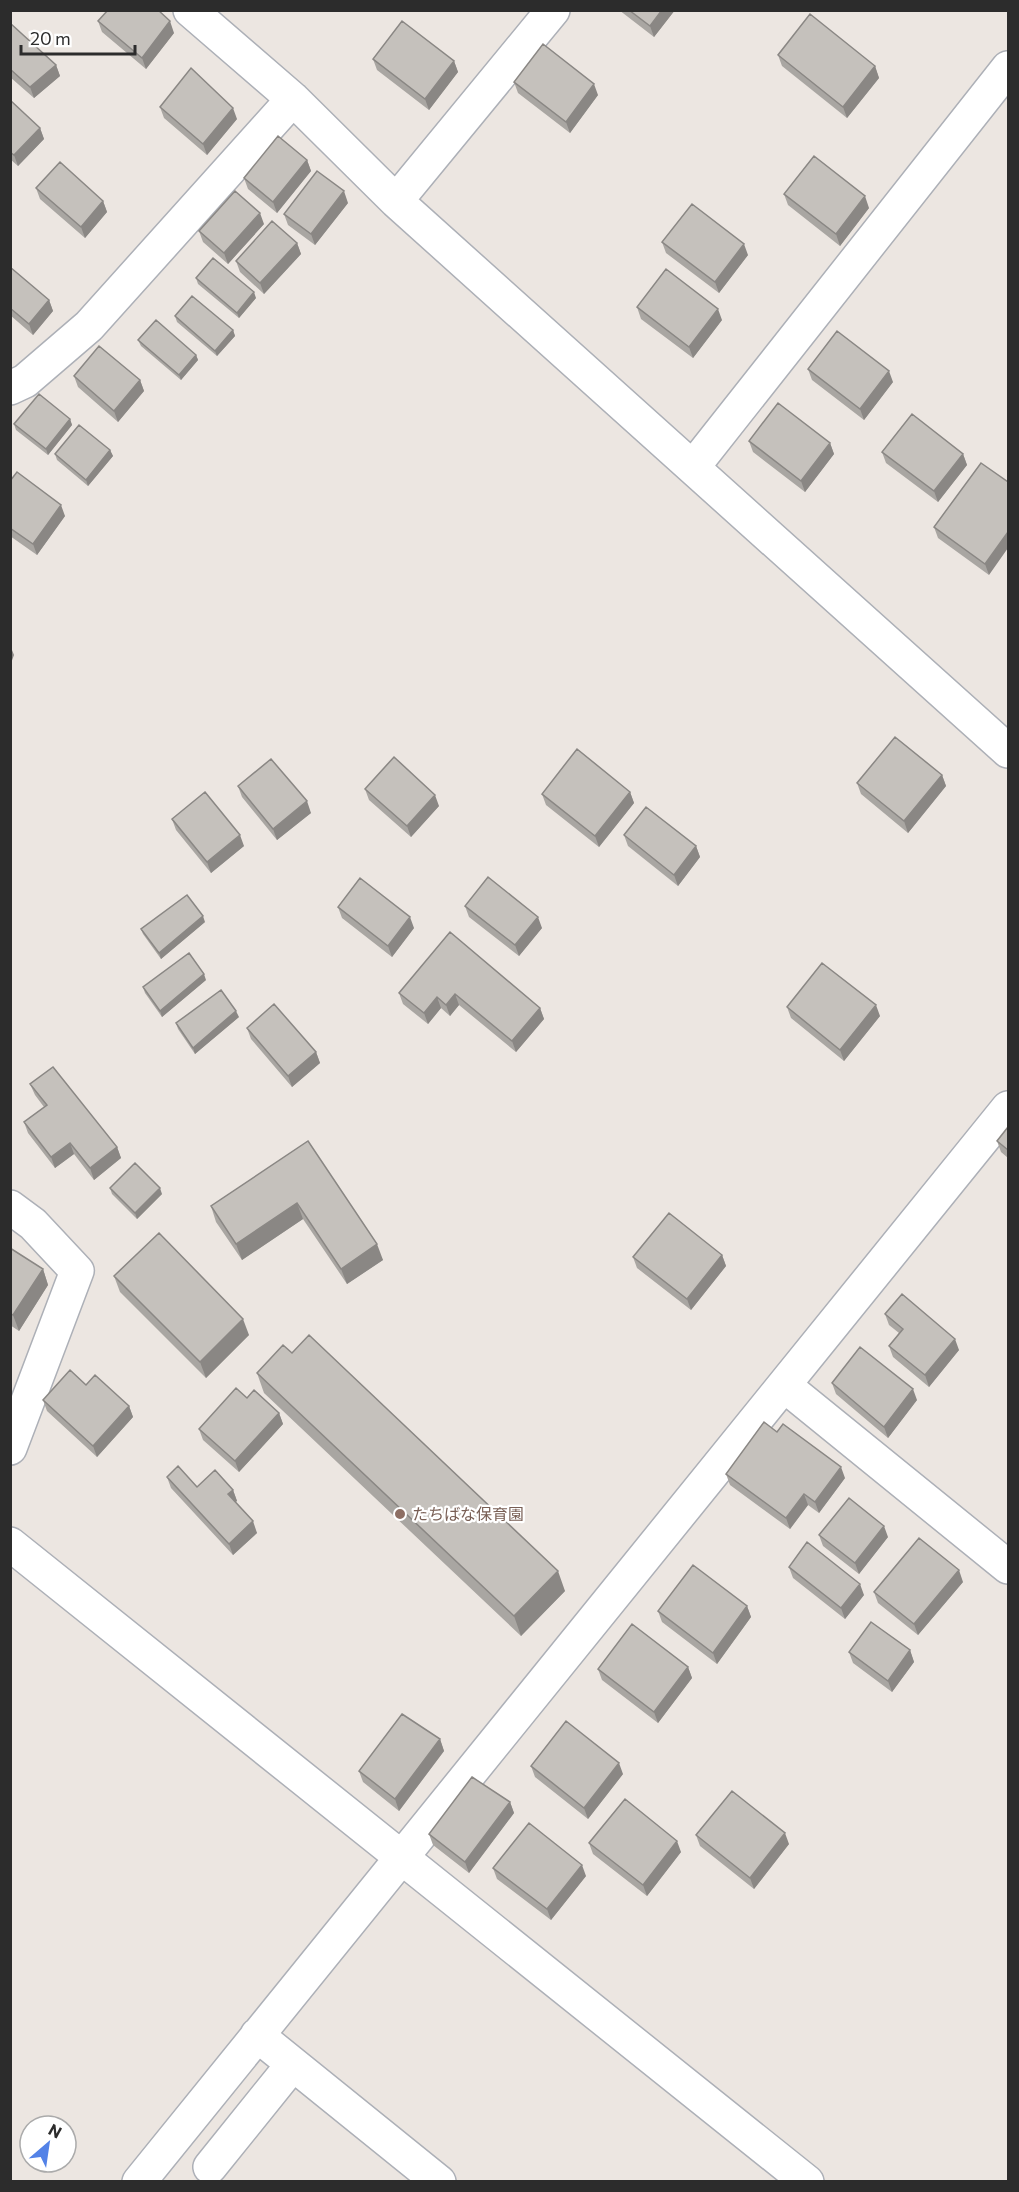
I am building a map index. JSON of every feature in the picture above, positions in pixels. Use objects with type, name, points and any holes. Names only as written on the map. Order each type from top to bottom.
[{"type":"street","points":[[190,10],[293,99],[396,201],[1008,751]]},
{"type":"street","points":[[396,201],[553,10]]},
{"type":"street","points":[[693,467],[1008,68]]},
{"type":"street","points":[[10,388],[25,381],[89,326],[293,99]]},
{"type":"street","points":[[139,2181],[1008,1108]]},
{"type":"street","points":[[10,1207],[33,1224],[77,1271],[10,1448]]},
{"type":"street","points":[[785,1386],[1008,1567]]},
{"type":"street","points":[[10,1544],[402,1855],[807,2181]]},
{"type":"street","points":[[256,2035],[439,2181]]},
{"type":"street","points":[[175,2138],[219,2174],[293,2064]]},
{"type":"building","points":[[108,10],[158,10],[170,21],[142,58],[98,21]]},
{"type":"building","points":[[629,10],[662,10],[650,26]]},
{"type":"building","points":[[810,14],[875,66],[843,107],[778,55]]},
{"type":"building","points":[[402,21],[454,61],[425,99],[373,59]]},
{"type":"building","points":[[10,23],[56,65],[30,87],[10,69]]},
{"type":"building","points":[[543,44],[594,84],[566,122],[514,82]]},
{"type":"building","points":[[191,68],[233,108],[203,144],[160,107]]},
{"type":"building","points":[[10,100],[40,128],[14,155],[10,152]]},
{"type":"building","points":[[278,136],[307,160],[273,202],[244,178]]},
{"type":"building","points":[[814,156],[865,196],[836,234],[784,194]]},
{"type":"building","points":[[60,162],[103,201],[81,227],[36,188]]},
{"type":"building","points":[[317,171],[344,191],[311,234],[284,214]]},
{"type":"building","points":[[235,191],[260,213],[224,253],[199,231]]},
{"type":"building","points":[[692,204],[744,244],[715,282],[662,242]]},
{"type":"building","points":[[272,221],[297,243],[260,283],[236,261]]},
{"type":"building","points":[[213,258],[254,292],[237,313],[196,278]]},
{"type":"building","points":[[10,267],[49,300],[29,324],[10,308]]},
{"type":"building","points":[[666,269],[718,309],[689,347],[637,307]]},
{"type":"building","points":[[192,296],[233,330],[215,351],[175,316]]},
{"type":"building","points":[[156,320],[196,355],[179,375],[138,340]]},
{"type":"building","points":[[837,331],[889,371],[860,409],[808,369]]},
{"type":"building","points":[[99,346],[140,380],[114,411],[74,376]]},
{"type":"building","points":[[39,394],[70,419],[46,449],[14,424]]},
{"type":"building","points":[[778,403],[830,443],[801,481],[749,441]]},
{"type":"building","points":[[912,414],[963,454],[934,491],[882,452]]},
{"type":"building","points":[[79,425],[110,450],[86,480],[55,454]]},
{"type":"building","points":[[981,463],[1008,482],[1008,532],[985,564],[934,527]]},
{"type":"building","points":[[17,472],[61,505],[33,544],[10,528],[10,481]]},
{"type":"building","points":[[895,737],[942,775],[904,821],[857,783]]},
{"type":"building","points":[[577,749],[630,792],[595,836],[542,794]]},
{"type":"building","points":[[394,757],[435,795],[407,826],[365,789]]},
{"type":"building","points":[[271,759],[307,801],[273,829],[238,786]]},
{"type":"building","points":[[205,792],[240,835],[207,862],[172,819]]},
{"type":"building","points":[[646,807],[696,846],[674,875],[624,835]]},
{"type":"building","points":[[488,877],[538,917],[515,945],[465,906]]},
{"type":"building","points":[[360,878],[410,917],[388,946],[338,907]]},
{"type":"building","points":[[187,895],[203,916],[159,953],[141,929]]},
{"type":"building","points":[[450,932],[540,1008],[512,1041],[455,994],[446,1005],[437,997],[424,1013],[399,993]]},
{"type":"building","points":[[189,953],[204,974],[160,1011],[143,987]]},
{"type":"building","points":[[822,963],[876,1005],[840,1050],[787,1007]]},
{"type":"building","points":[[221,990],[236,1011],[193,1048],[176,1023]]},
{"type":"building","points":[[274,1004],[316,1052],[288,1076],[247,1028]]},
{"type":"building","points":[[53,1067],[117,1147],[90,1168],[70,1143],[51,1157],[24,1122],[47,1105],[30,1084]]},
{"type":"building","points":[[1008,1127],[1008,1150],[997,1141]]},
{"type":"building","points":[[308,1141],[377,1244],[341,1269],[297,1203],[236,1244],[211,1206]]},
{"type":"building","points":[[135,1163],[160,1188],[135,1213],[110,1188]]},
{"type":"building","points":[[669,1213],[722,1255],[687,1299],[633,1257]]},
{"type":"building","points":[[159,1233],[243,1319],[200,1362],[114,1276]]},
{"type":"building","points":[[10,1248],[43,1269],[13,1315],[10,1313]]},
{"type":"building","points":[[902,1294],[955,1339],[925,1375],[889,1346],[903,1329],[885,1314]]},
{"type":"building","points":[[309,1335],[558,1571],[514,1616],[257,1373],[283,1345],[292,1353]]},
{"type":"building","points":[[860,1347],[913,1389],[884,1427],[832,1383]]},
{"type":"building","points":[[70,1370],[86,1385],[95,1375],[129,1406],[93,1446],[43,1400]]},
{"type":"building","points":[[236,1388],[247,1398],[254,1390],[279,1413],[235,1461],[199,1429]]},
{"type":"building","points":[[764,1422],[777,1432],[783,1424],[841,1467],[815,1502],[804,1494],[786,1518],[726,1474]]},
{"type":"building","points":[[178,1466],[197,1487],[215,1470],[233,1490],[228,1494],[253,1521],[229,1544],[167,1477]]},
{"type":"building","points":[[849,1498],[884,1526],[855,1563],[819,1535]]},
{"type":"building","points":[[919,1538],[959,1570],[914,1624],[874,1592]]},
{"type":"building","points":[[807,1542],[860,1584],[841,1608],[789,1567]]},
{"type":"building","points":[[693,1565],[747,1606],[713,1653],[658,1611]]},
{"type":"building","points":[[871,1622],[910,1650],[888,1681],[849,1652]]},
{"type":"building","points":[[632,1624],[688,1667],[654,1712],[598,1669]]},
{"type":"building","points":[[402,1714],[440,1739],[395,1799],[359,1771]]},
{"type":"building","points":[[566,1721],[619,1763],[584,1808],[531,1766]]},
{"type":"building","points":[[472,1777],[510,1802],[465,1862],[429,1834]]},
{"type":"building","points":[[732,1791],[785,1833],[750,1878],[696,1835]]},
{"type":"building","points":[[625,1799],[677,1841],[643,1885],[589,1843]]},
{"type":"building","points":[[529,1823],[582,1865],[547,1909],[493,1868]]},
{"type":"place","name":"たちばな保育園","points":[[400,1514]]}]
